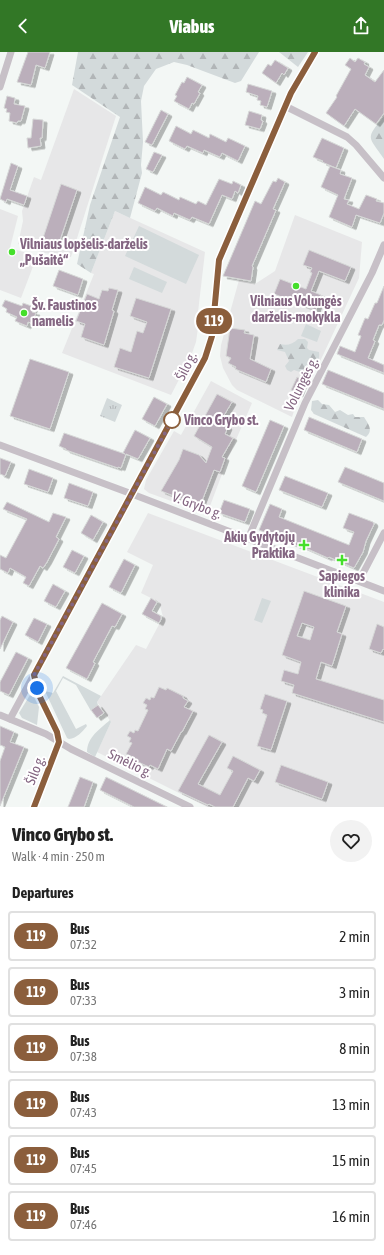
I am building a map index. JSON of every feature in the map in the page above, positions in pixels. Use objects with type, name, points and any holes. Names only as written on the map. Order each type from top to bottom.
[{"type":"street","points":[[0,87],[11,52]]},
{"type":"street","name":"Šilo g.","points":[[59,742],[46,734],[10,719],[205,358],[212,336],[219,260],[285,106],[315,52]]},
{"type":"street","points":[[285,106],[347,137],[356,145],[384,178]]},
{"type":"street","name":"Volungės g.","points":[[248,539],[305,403],[372,274],[384,245]]},
{"type":"street","name":"V. Grybo g.","points":[[0,445],[384,591]]},
{"type":"street","points":[[359,581],[384,533]]},
{"type":"street","name":"Šilo g.","points":[[34,675],[39,695],[52,720],[59,742],[34,807]]},
{"type":"street","points":[[24,693],[34,691],[39,695]]},
{"type":"street","points":[[0,715],[10,719]]},
{"type":"street","points":[[46,734],[51,728],[52,720]]},
{"type":"street","name":"Smėlio g.","points":[[59,742],[190,807]]},
{"type":"shaded area","points":[[74,89],[116,116],[71,257],[45,253],[18,244],[23,221],[22,211],[34,177],[41,180]]},
{"type":"shaded area","name":"Vilniaus lopšelis-darželis „Pušaitė“","points":[[0,209],[18,216],[10,248],[37,256],[21,298],[0,290]]},
{"type":"shaded area","points":[[115,211],[205,252],[196,342],[191,356],[171,395],[62,353],[94,274],[91,273]]},
{"type":"shaded area","name":"Vilniaus Volungės darželis-mokykla","points":[[295,215],[362,242],[359,278],[324,353],[311,380],[304,381],[297,378],[288,397],[295,408],[292,417],[237,390],[232,385],[223,368],[220,356],[221,345],[239,280],[255,284],[275,271]]},
{"type":"shaded area","points":[[211,381],[252,403],[228,458],[207,514],[149,493],[144,489],[146,480],[174,431],[181,435]]},
{"type":"shaded area","points":[[148,513],[384,602],[384,807],[207,807],[97,752],[111,722],[97,702],[136,645],[146,649],[163,617],[159,602],[141,593],[153,565],[127,552]]},
{"type":"green space","points":[[78,52],[259,52],[241,81],[235,83],[187,65],[174,62],[156,69],[144,86],[141,101],[143,142],[141,165],[142,173],[130,218],[115,211],[91,273],[77,264],[90,205],[120,117],[72,85]]},
{"type":"green space","points":[[279,52],[308,52],[298,67]]},
{"type":"green space","points":[[384,116],[384,159],[372,141],[371,134]]},
{"type":"green space","points":[[139,226],[199,255],[186,284],[125,256]]},
{"type":"green space","points":[[134,267],[167,282],[162,293],[129,279]]},
{"type":"green space","points":[[306,324],[321,331],[317,342],[301,336]]},
{"type":"green space","points":[[298,339],[305,339],[308,342],[307,348],[309,350],[319,352],[318,362],[308,371],[299,372],[294,370],[291,372],[287,370],[285,366],[289,361],[285,352],[277,350],[280,344],[290,344]]},
{"type":"green space","points":[[107,398],[122,405],[115,422],[100,416]]},
{"type":"green space","points":[[318,400],[322,404],[329,405],[335,412],[340,410],[348,415],[353,414],[355,417],[364,417],[370,427],[370,432],[366,437],[314,414],[311,410],[312,401]]},
{"type":"green space","points":[[262,598],[271,601],[262,623],[254,620]]},
{"type":"green space","points":[[63,676],[101,696],[97,702],[98,705],[91,711],[76,685],[63,678],[56,691],[76,729],[86,724],[87,726],[77,736],[69,739],[67,738],[45,691],[53,693]]},
{"type":"green space","points":[[30,695],[34,697],[39,707],[37,725],[22,718],[19,713]]},
{"type":"green space","points":[[110,720],[111,722],[95,757],[87,752],[89,742]]},
{"type":"building","points":[[28,52],[50,52],[45,68],[36,65],[31,85],[17,82]]},
{"type":"building","points":[[350,58],[355,62],[358,58],[365,62],[364,64],[369,67],[365,75],[375,82],[384,70],[384,113],[376,124],[355,109],[344,126],[326,113],[337,97],[336,96],[351,69],[345,65]]},
{"type":"building","points":[[275,60],[288,68],[284,75],[282,73],[276,83],[262,73],[268,64],[271,66]]},
{"type":"building","points":[[187,77],[202,85],[198,92],[200,93],[194,104],[192,103],[189,109],[174,101],[177,96],[175,95],[182,82],[184,83]]},
{"type":"building","points":[[248,84],[272,91],[267,107],[260,105],[261,101],[257,100],[258,96],[246,92]]},
{"type":"building","points":[[7,96],[15,98],[14,104],[25,106],[21,121],[18,121],[17,123],[9,121],[10,113],[6,112],[7,109],[4,108]]},
{"type":"building","points":[[161,110],[168,114],[152,145],[145,142]]},
{"type":"building","points":[[249,111],[262,115],[261,120],[263,121],[260,129],[245,125]]},
{"type":"building","points":[[33,119],[43,120],[42,138],[40,138],[41,146],[28,148],[27,138],[31,138]]},
{"type":"building","points":[[176,126],[191,134],[193,130],[209,138],[210,134],[226,142],[228,138],[245,146],[238,161],[222,153],[220,157],[204,150],[203,153],[187,146],[185,149],[169,141]]},
{"type":"building","points":[[322,138],[344,148],[336,168],[313,157]]},
{"type":"building","points":[[154,152],[162,155],[153,172],[146,169]]},
{"type":"building","points":[[11,163],[18,166],[10,190],[27,196],[24,205],[7,199],[6,202],[0,199]]},
{"type":"building","points":[[330,166],[341,170],[340,174],[352,178],[344,199],[349,200],[347,204],[359,209],[366,195],[377,199],[376,201],[384,203],[384,213],[380,223],[356,215],[352,227],[329,217],[338,195],[321,187]]},
{"type":"building","points":[[278,178],[285,182],[273,209],[276,210],[252,266],[251,281],[223,276],[255,201],[261,204],[273,181],[276,182]]},
{"type":"building","points":[[219,179],[232,184],[233,181],[241,185],[238,193],[235,191],[232,199],[222,195],[209,224],[192,217],[190,220],[174,213],[173,216],[157,208],[155,211],[138,203],[145,187],[161,195],[163,192],[179,200],[180,197],[196,204],[198,201],[206,205]]},
{"type":"building","points":[[61,184],[77,190],[58,246],[42,241]]},
{"type":"building","points":[[309,250],[351,267],[345,281],[319,271],[311,291],[321,295],[316,310],[274,294],[280,279],[306,289],[312,273],[310,272],[312,268],[303,265]]},
{"type":"building","points":[[59,270],[83,279],[78,295],[53,286]]},
{"type":"building","points":[[384,286],[384,320],[382,325],[379,325],[373,340],[375,341],[368,358],[384,365],[384,373],[337,354],[340,346],[355,352],[361,336],[358,335],[365,318],[368,319]]},
{"type":"building","points":[[109,288],[118,290],[112,310],[114,311],[104,345],[81,337],[85,324],[76,321],[87,294],[99,299],[102,290],[108,291]]},
{"type":"building","points":[[136,298],[171,309],[149,378],[114,367],[120,348],[131,352],[137,331],[143,333],[147,322],[130,316]]},
{"type":"building","name":"Šv. Faustinos namelis","points":[[5,300],[22,306],[23,303],[34,307],[32,312],[36,313],[31,323],[28,322],[27,326],[15,321],[17,317],[6,312],[7,309],[2,306]]},
{"type":"building","points":[[230,328],[245,330],[244,333],[254,335],[250,359],[271,369],[266,382],[235,369],[236,367],[228,363],[231,358],[226,356]]},
{"type":"building","points":[[30,359],[69,372],[50,429],[10,416]]},
{"type":"building","points":[[328,370],[384,393],[384,409],[322,384]]},
{"type":"building","points":[[297,377],[304,381],[299,394],[291,390]]},
{"type":"building","points":[[217,394],[232,402],[220,422],[228,427],[225,434],[233,438],[222,457],[225,458],[220,472],[214,470],[200,506],[161,491],[179,460],[183,449],[199,455],[206,463],[212,447],[194,436]]},
{"type":"building","points":[[154,397],[167,404],[155,426],[142,419]]},
{"type":"building","points":[[309,417],[362,439],[357,452],[304,430]]},
{"type":"building","points":[[270,420],[284,426],[256,492],[242,486]]},
{"type":"building","points":[[135,430],[150,438],[138,459],[126,454],[121,468],[66,450],[59,446],[64,433],[125,454],[123,453]]},
{"type":"building","points":[[0,458],[11,462],[5,476],[0,474]]},
{"type":"building","points":[[345,467],[384,483],[384,501],[338,482]]},
{"type":"building","points":[[29,469],[53,478],[48,492],[24,484]]},
{"type":"building","points":[[285,476],[328,493],[322,507],[279,490]]},
{"type":"building","points":[[69,483],[93,492],[88,506],[64,498]]},
{"type":"building","points":[[224,500],[250,509],[245,522],[219,513]]},
{"type":"building","points":[[7,502],[49,522],[53,513],[66,517],[56,537],[59,539],[47,562],[43,568],[40,566],[29,586],[23,583],[26,577],[10,568],[8,573],[0,569],[0,555],[6,558],[27,519],[3,509]]},
{"type":"building","points":[[270,504],[282,509],[279,517],[349,545],[354,532],[343,528],[349,513],[373,522],[374,524],[366,541],[363,552],[354,568],[301,546],[300,547],[284,540],[285,539],[259,530]]},
{"type":"building","points":[[91,515],[103,522],[93,540],[81,533]]},
{"type":"building","points":[[72,550],[84,556],[75,573],[63,567]]},
{"type":"building","points":[[124,559],[135,565],[121,593],[109,587]]},
{"type":"building","points":[[53,584],[65,591],[56,607],[44,601]]},
{"type":"building","points":[[304,591],[346,606],[337,632],[342,634],[332,666],[321,662],[316,679],[384,700],[384,722],[292,693],[294,685],[281,681],[284,670],[298,674],[301,662],[282,655]],"holes":[[[302,623],[314,627],[310,640],[297,636]]]},
{"type":"building","points":[[151,598],[157,602],[152,611],[161,616],[159,623],[142,614]]},
{"type":"building","points":[[102,603],[122,614],[115,627],[112,626],[93,662],[95,663],[87,679],[66,668]]},
{"type":"building","points":[[2,616],[13,622],[0,649],[0,620]]},
{"type":"building","points":[[34,618],[47,624],[38,642],[25,635]]},
{"type":"building","points":[[377,624],[384,627],[384,650],[383,649],[381,653],[369,649]]},
{"type":"building","points":[[16,652],[28,658],[9,695],[0,691],[0,682]]},
{"type":"building","points":[[159,687],[166,690],[167,688],[183,696],[183,698],[188,701],[184,707],[193,711],[171,751],[167,749],[158,769],[150,765],[149,767],[132,759],[133,757],[126,754],[132,743],[129,742],[131,738],[127,736],[130,731],[134,733],[135,730],[138,731],[148,710],[145,709],[147,705],[143,703],[146,698],[150,700],[151,697],[154,698]]},
{"type":"building","points":[[265,694],[287,701],[271,750],[257,746],[267,715],[262,713],[263,710],[260,709]]},
{"type":"building","points":[[98,705],[104,713],[97,718],[91,710]]},
{"type":"building","points":[[0,726],[14,732],[10,742],[24,747],[0,806],[0,761],[5,747],[0,745]]},
{"type":"building","points":[[209,735],[222,742],[198,784],[220,795],[233,771],[227,768],[233,756],[260,770],[254,781],[248,778],[233,807],[215,807],[209,804],[208,805],[178,791]]},
{"type":"building","points":[[281,765],[328,782],[322,799],[275,782]]},
{"type":"building","points":[[80,777],[93,782],[84,807],[68,807]]},
{"type":"building","points":[[106,777],[167,807],[134,807],[100,790]]},
{"type":"bus line","name":"119","points":[[34,807],[59,742],[57,732],[39,695],[34,675],[205,358],[212,336],[217,267],[219,260],[291,93],[315,52]]},
{"type":"place","name":"Vilniaus lopšelis-darželis „Pušaitė“","points":[[12,252]]},
{"type":"place","name":"Vilniaus Volungės darželis-mokykla","points":[[296,286]]},
{"type":"place","name":"Šv. Faustinos namelis","points":[[24,313]]},
{"type":"place","name":"Vinco Grybo st.","points":[[172,420]]},
{"type":"place","name":"Akių Gydytojų Praktika","points":[[304,545]]},
{"type":"place","name":"Sapiegos klinika","points":[[342,560]]},
{"type":"route","points":[[37,688],[34,675],[172,420]]}]
